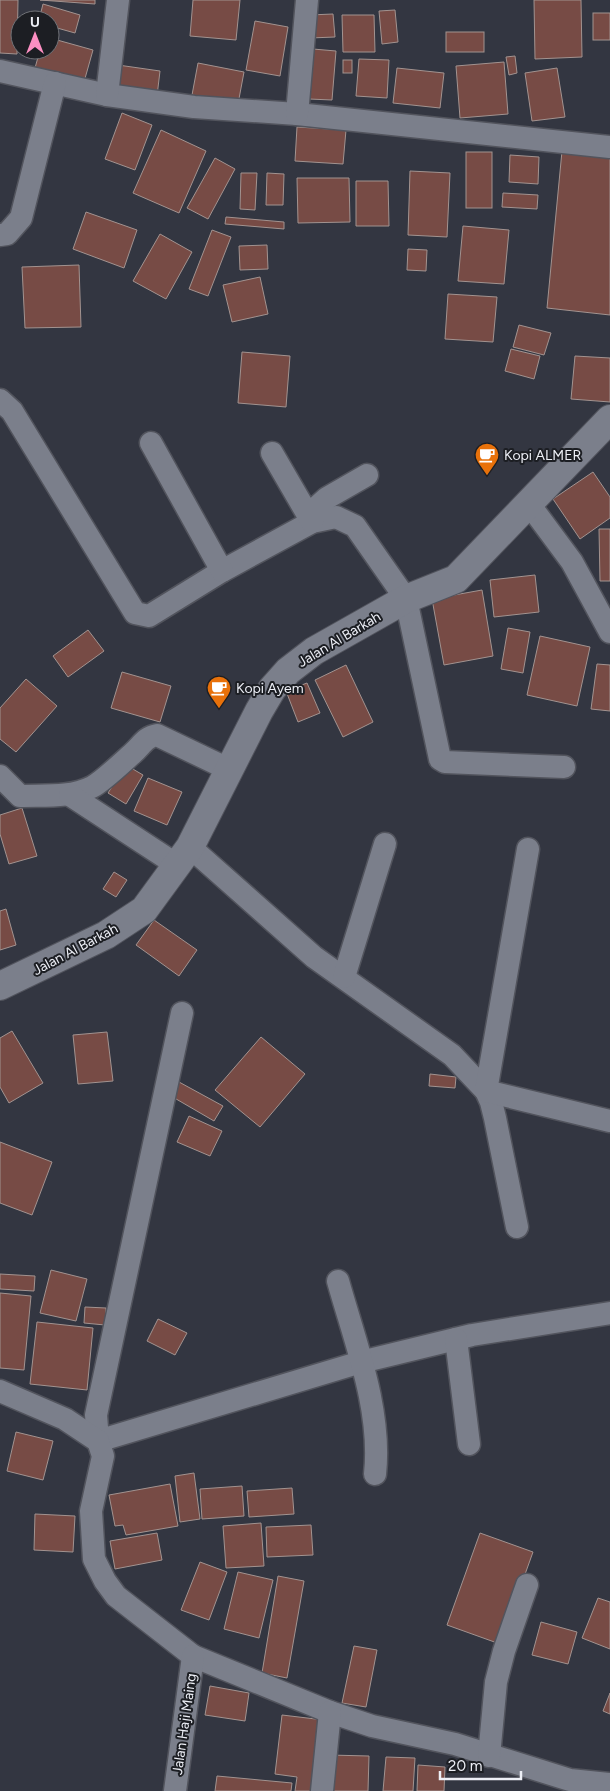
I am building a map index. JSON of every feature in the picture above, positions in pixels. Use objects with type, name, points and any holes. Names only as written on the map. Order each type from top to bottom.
[{"type":"street","points":[[107,95],[118,0]]},
{"type":"street","points":[[297,114],[307,0]]},
{"type":"street","points":[[0,71],[107,95],[194,107],[297,114],[610,146]]},
{"type":"street","points":[[0,235],[7,234],[21,218],[55,83]]},
{"type":"street","points":[[0,400],[12,411],[134,613],[149,616],[222,571],[312,522],[336,517],[354,526],[406,599],[440,759],[445,762],[564,767]]},
{"type":"street","name":"Jalan Al Barkah","points":[[0,986],[106,935],[144,910],[183,856],[272,689],[288,671],[314,652],[406,599],[456,579],[610,419]]},
{"type":"street","points":[[151,443],[222,571]]},
{"type":"street","points":[[272,453],[312,522]]},
{"type":"street","points":[[312,522],[317,506],[327,498],[367,475]]},
{"type":"street","points":[[529,504],[572,562],[610,632]]},
{"type":"street","points":[[0,776],[20,796],[70,795],[93,787],[135,751],[143,741],[151,736],[158,735],[228,769]]},
{"type":"street","points":[[70,795],[183,856],[314,957],[452,1055],[486,1091],[492,1102],[517,1227]]},
{"type":"street","points":[[344,977],[385,844]]},
{"type":"street","points":[[486,1091],[528,849]]},
{"type":"street","points":[[182,1013],[96,1415],[98,1441],[103,1456],[92,1511],[94,1559],[105,1580],[116,1596],[193,1656],[330,1712],[372,1726],[455,1744],[570,1780],[610,1784]]},
{"type":"street","points":[[486,1091],[609,1114]]},
{"type":"street","points":[[338,1281],[373,1412],[377,1455],[375,1474]]},
{"type":"street","points":[[98,1441],[361,1362],[472,1335],[610,1313]]},
{"type":"street","points":[[456,1339],[469,1444]]},
{"type":"street","points":[[0,1391],[65,1419],[98,1441]]},
{"type":"street","points":[[489,1756],[496,1682],[504,1651],[527,1586]]},
{"type":"street","name":"Jalan Haji Maing","points":[[175,1791],[193,1656]]},
{"type":"street","points":[[322,1791],[330,1712]]},
{"type":"building","points":[[0,0],[18,0],[18,10],[10,10],[10,54],[0,53]]},
{"type":"building","points":[[40,0],[95,0],[95,4]]},
{"type":"building","points":[[193,0],[240,0],[236,40],[190,36]]},
{"type":"building","points":[[534,0],[581,0],[582,57],[535,59]]},
{"type":"building","points":[[43,4],[80,15],[75,33],[60,29],[60,10],[42,10]]},
{"type":"building","points":[[395,10],[398,42],[382,44],[379,11]]},
{"type":"building","points":[[593,13],[610,13],[610,40],[593,40]]},
{"type":"building","points":[[333,14],[335,37],[310,38],[309,15]]},
{"type":"building","points":[[342,15],[374,15],[375,52],[343,52]]},
{"type":"building","points":[[255,21],[288,27],[280,76],[246,70]]},
{"type":"building","points":[[446,32],[484,32],[484,52],[446,52]]},
{"type":"building","points":[[60,41],[93,50],[84,82],[35,68],[37,60],[60,60]]},
{"type":"building","points":[[313,49],[336,51],[332,100],[309,99]]},
{"type":"building","points":[[515,56],[517,73],[509,75],[506,57]]},
{"type":"building","points":[[359,59],[389,60],[387,98],[356,96]]},
{"type":"building","points":[[343,60],[352,60],[352,73],[343,73]]},
{"type":"building","points":[[504,62],[508,114],[460,118],[456,66]]},
{"type":"building","points":[[198,63],[244,72],[238,104],[192,95]]},
{"type":"building","points":[[118,65],[160,71],[157,96],[114,90]]},
{"type":"building","points":[[397,68],[444,73],[440,108],[393,103]]},
{"type":"building","points":[[557,68],[565,117],[532,121],[525,73]]},
{"type":"building","points":[[122,113],[152,125],[135,170],[105,159]]},
{"type":"building","points":[[297,127],[346,130],[343,164],[295,161]]},
{"type":"building","points":[[161,130],[206,151],[179,213],[133,193]]},
{"type":"building","points":[[562,151],[610,156],[610,315],[547,308]]},
{"type":"building","points":[[466,152],[492,152],[492,208],[466,208]]},
{"type":"building","points":[[510,155],[539,157],[538,184],[509,182]]},
{"type":"building","points":[[215,158],[235,169],[208,219],[187,208]]},
{"type":"building","points":[[410,171],[450,173],[447,237],[408,235]]},
{"type":"building","points":[[241,173],[257,173],[255,210],[240,209]]},
{"type":"building","points":[[267,173],[284,174],[283,205],[266,205]]},
{"type":"building","points":[[297,178],[349,178],[350,222],[298,223]]},
{"type":"building","points":[[356,181],[388,181],[389,226],[356,226]]},
{"type":"building","points":[[503,193],[538,195],[537,209],[502,207]]},
{"type":"building","points":[[86,212],[137,230],[124,268],[73,249]]},
{"type":"building","points":[[226,217],[284,222],[284,229],[225,224]]},
{"type":"building","points":[[463,226],[509,230],[504,284],[458,281]]},
{"type":"building","points":[[212,230],[231,237],[208,296],[189,289]]},
{"type":"building","points":[[160,234],[192,252],[166,299],[133,281]]},
{"type":"building","points":[[267,245],[268,269],[240,270],[239,246]]},
{"type":"building","points":[[408,249],[427,250],[426,271],[407,270]]},
{"type":"building","points":[[79,265],[81,327],[25,328],[22,267]]},
{"type":"building","points":[[260,277],[268,314],[232,322],[223,285]]},
{"type":"building","points":[[448,294],[497,297],[493,342],[445,339]]},
{"type":"building","points":[[519,325],[551,333],[544,355],[513,347]]},
{"type":"building","points":[[511,349],[540,356],[534,379],[505,371]]},
{"type":"building","points":[[242,352],[290,356],[286,407],[238,403]]},
{"type":"building","points":[[575,356],[610,358],[610,402],[571,399]]},
{"type":"building","points":[[593,472],[610,497],[610,518],[580,539],[553,499]]},
{"type":"building","points":[[599,529],[610,529],[610,581],[600,581]]},
{"type":"building","points":[[535,575],[539,612],[494,617],[490,580]]},
{"type":"building","points":[[482,590],[493,656],[444,665],[432,599]]},
{"type":"building","points":[[508,628],[530,632],[523,673],[501,669]]},
{"type":"building","points":[[88,630],[104,651],[68,677],[53,656]]},
{"type":"building","points":[[540,636],[590,647],[577,706],[527,695]]},
{"type":"building","points":[[597,664],[610,665],[610,711],[591,709]]},
{"type":"building","points":[[346,665],[373,722],[343,737],[315,680]]},
{"type":"building","points":[[122,672],[171,686],[160,722],[111,708]]},
{"type":"building","points":[[26,679],[57,706],[16,752],[0,739],[0,708]]},
{"type":"building","points":[[307,683],[320,713],[298,722],[286,691]]},
{"type":"building","points":[[126,765],[143,775],[126,804],[108,793]]},
{"type":"building","points":[[148,778],[182,792],[167,825],[134,811]]},
{"type":"building","points":[[22,808],[37,856],[9,864],[0,834],[0,815]]},
{"type":"building","points":[[114,872],[127,880],[116,897],[103,889]]},
{"type":"building","points":[[6,909],[16,945],[0,950],[0,911]]},
{"type":"building","points":[[154,920],[197,950],[179,976],[136,945]]},
{"type":"building","points":[[12,1031],[43,1083],[9,1103],[0,1087],[0,1038]]},
{"type":"building","points":[[107,1032],[113,1081],[78,1084],[73,1035]]},
{"type":"building","points":[[261,1037],[305,1074],[260,1127],[215,1090]]},
{"type":"building","points":[[430,1074],[456,1077],[455,1088],[429,1086]]},
{"type":"building","points":[[179,1082],[223,1106],[214,1121],[171,1096]]},
{"type":"building","points":[[189,1116],[222,1131],[210,1156],[177,1142]]},
{"type":"building","points":[[0,1142],[52,1162],[32,1215],[0,1203]]},
{"type":"building","points":[[51,1270],[87,1279],[76,1321],[40,1313]]},
{"type":"building","points":[[0,1274],[35,1276],[34,1291],[0,1289]]},
{"type":"building","points":[[0,1293],[31,1296],[24,1370],[0,1368]]},
{"type":"building","points":[[85,1307],[106,1308],[105,1325],[84,1323]]},
{"type":"building","points":[[158,1319],[187,1333],[175,1355],[147,1341]]},
{"type":"building","points":[[37,1322],[93,1328],[87,1390],[30,1384]]},
{"type":"building","points":[[16,1432],[53,1441],[43,1480],[7,1471]]},
{"type":"building","points":[[194,1473],[200,1519],[180,1522],[175,1476]]},
{"type":"building","points":[[170,1484],[178,1526],[126,1535],[123,1525],[115,1526],[109,1495]]},
{"type":"building","points":[[242,1486],[244,1516],[202,1519],[200,1489]]},
{"type":"building","points":[[292,1488],[294,1514],[249,1517],[247,1491]]},
{"type":"building","points":[[35,1514],[75,1516],[73,1552],[34,1550]]},
{"type":"building","points":[[261,1523],[264,1566],[226,1568],[223,1526]]},
{"type":"building","points":[[311,1525],[313,1555],[267,1557],[266,1527]]},
{"type":"building","points":[[157,1533],[162,1560],[115,1569],[110,1541]]},
{"type":"building","points":[[480,1533],[533,1552],[500,1644],[447,1625]]},
{"type":"building","points":[[200,1562],[227,1572],[209,1620],[181,1610]]},
{"type":"building","points":[[238,1572],[273,1580],[259,1638],[224,1629]]},
{"type":"building","points":[[278,1576],[304,1581],[287,1678],[262,1673]]},
{"type":"building","points":[[598,1598],[610,1602],[610,1649],[582,1638]]},
{"type":"building","points":[[541,1622],[577,1632],[568,1664],[532,1655]]},
{"type":"building","points":[[354,1646],[377,1650],[366,1707],[342,1703]]},
{"type":"building","points":[[210,1686],[249,1693],[245,1721],[205,1715]]},
{"type":"building","points":[[610,1693],[610,1714],[603,1711]]},
{"type":"building","points":[[282,1715],[324,1720],[316,1791],[295,1791],[297,1777],[275,1774]]},
{"type":"building","points":[[329,1755],[369,1756],[368,1791],[327,1791]]},
{"type":"building","points":[[386,1757],[415,1758],[413,1791],[383,1791]]},
{"type":"building","points":[[418,1765],[445,1767],[444,1791],[417,1791]]},
{"type":"building","points":[[217,1776],[292,1783],[291,1791],[215,1791]]},
{"type":"place","name":"Kopi ALMER","points":[[487,476]]},
{"type":"place","name":"Kopi Ayem","points":[[219,709]]}]
